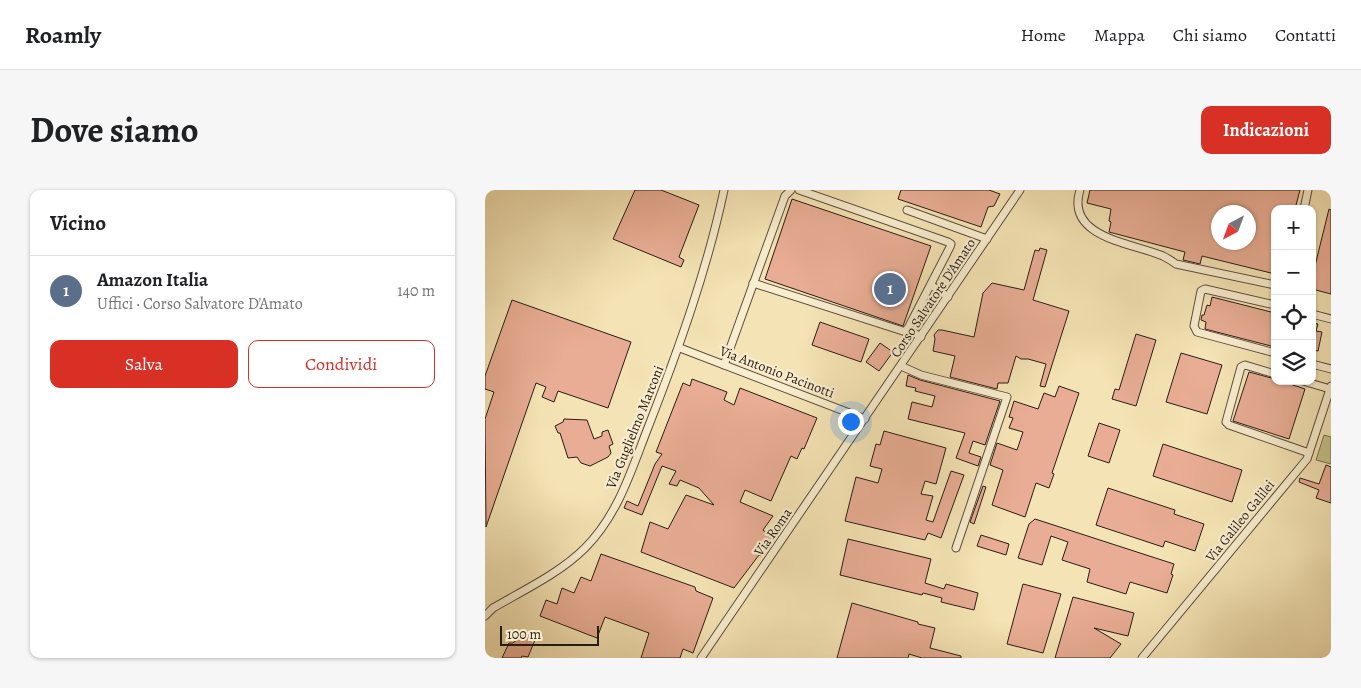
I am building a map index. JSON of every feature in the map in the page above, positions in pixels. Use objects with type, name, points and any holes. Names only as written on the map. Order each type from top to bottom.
[{"type":"street","name":"Via Guglielmo Marconi","points":[[485,616],[493,608],[565,564],[585,548],[621,498],[680,348],[717,221],[724,190]]},
{"type":"street","points":[[724,365],[785,196],[791,190]]},
{"type":"street","points":[[753,283],[906,332],[950,247],[951,244],[948,242],[799,190]]},
{"type":"street","name":"Corso Salvatore D'Amato","points":[[865,419],[1021,190]]},
{"type":"street","points":[[1080,190],[1077,200],[1078,210],[1090,228],[1103,236],[1163,256],[1176,264],[1271,284]]},
{"type":"street","points":[[1304,205],[1308,190]]},
{"type":"street","points":[[907,210],[987,239]]},
{"type":"street","points":[[931,285],[949,297]]},
{"type":"street","points":[[1271,304],[1205,289],[1201,291],[1193,326],[1197,332],[1271,352]]},
{"type":"street","points":[[1316,315],[1331,318]]},
{"type":"street","points":[[907,329],[921,337]]},
{"type":"street","name":"Via Antonio Pacinotti","points":[[680,348],[865,419]]},
{"type":"street","points":[[1271,373],[1245,365],[1241,367],[1226,422],[1229,425],[1309,453]]},
{"type":"street","points":[[1316,365],[1331,369]]},
{"type":"street","points":[[901,366],[921,375],[1007,397],[955,548]]},
{"type":"street","points":[[1316,384],[1331,387]]},
{"type":"street","name":"Via Galileo Galilei","points":[[1142,658],[1307,459],[1331,387]]},
{"type":"street","name":"Via Roma","points":[[701,658],[865,419]]},
{"type":"shaded area","points":[[1324,435],[1331,437],[1331,464],[1316,460]]},
{"type":"building","points":[[635,190],[661,190],[699,205],[679,257],[684,260],[681,267],[613,239]]},
{"type":"building","points":[[901,190],[989,190],[1000,194],[994,206],[988,207],[981,227],[898,199]]},
{"type":"building","points":[[1090,190],[1300,190],[1296,205],[1271,205],[1271,273],[1202,256],[1200,264],[1183,260],[1185,252],[1109,232],[1111,209],[1087,203]]},
{"type":"building","points":[[792,199],[931,246],[903,326],[765,279]]},
{"type":"building","points":[[1329,209],[1331,210],[1331,294],[1316,290],[1316,262]]},
{"type":"building","points":[[1040,248],[1047,250],[1033,300],[1069,311],[1045,387],[1040,386],[1046,364],[1021,359],[1016,356],[1008,383],[998,383],[997,389],[950,377],[955,356],[933,351],[934,335],[938,330],[942,330],[974,337],[983,293],[992,283],[1024,290],[1035,250],[1039,251]]},
{"type":"building","points":[[1212,297],[1271,312],[1271,346],[1205,329],[1206,322],[1201,320],[1202,315],[1204,315],[1207,305],[1210,306]]},
{"type":"building","points":[[512,300],[631,342],[608,408],[558,391],[554,402],[542,397],[546,387],[536,383],[486,527],[485,419],[494,392],[485,389],[485,376]]},
{"type":"building","points":[[820,322],[869,339],[861,362],[812,345]]},
{"type":"building","points":[[1316,331],[1322,332],[1318,351],[1316,351]]},
{"type":"building","points":[[1136,334],[1156,340],[1136,406],[1112,399],[1115,389],[1119,390]]},
{"type":"building","points":[[880,343],[893,352],[879,371],[866,362]]},
{"type":"building","points":[[1181,353],[1222,365],[1207,414],[1166,402]]},
{"type":"building","points":[[1249,372],[1271,378],[1271,385],[1293,385],[1305,389],[1289,439],[1233,421]]},
{"type":"building","points":[[908,375],[920,380],[1000,401],[985,445],[973,441],[969,453],[981,457],[978,466],[956,458],[965,433],[908,419],[912,402],[932,407],[935,396],[915,391],[916,388],[906,386]]},
{"type":"building","points":[[692,379],[727,392],[724,400],[734,405],[740,388],[817,418],[804,449],[802,448],[797,459],[791,456],[771,501],[745,490],[740,502],[773,516],[763,530],[774,539],[761,556],[759,555],[734,588],[641,552],[650,522],[668,529],[686,495],[714,505],[699,488],[680,480],[677,486],[669,484],[676,471],[662,466],[642,515],[624,508],[627,501],[638,506],[655,464],[662,454],[656,452],[683,383],[690,386]]},
{"type":"building","points":[[1059,386],[1079,393],[1052,473],[1054,474],[1049,488],[1036,483],[1025,517],[992,505],[1003,470],[990,465],[997,443],[1017,450],[1023,432],[1009,428],[1013,418],[1009,417],[1014,401],[1038,409],[1044,393],[1055,397]]},
{"type":"building","points":[[564,419],[587,420],[594,439],[602,436],[602,432],[608,430],[613,444],[609,446],[611,453],[608,457],[590,466],[581,463],[577,457],[568,458],[560,433],[558,433],[555,426],[563,422]]},
{"type":"building","points":[[1099,423],[1120,430],[1109,463],[1088,456]]},
{"type":"building","points":[[884,431],[946,448],[936,484],[925,481],[921,494],[933,496],[926,520],[933,522],[951,471],[964,475],[941,538],[928,533],[925,540],[845,521],[856,477],[878,483],[882,469],[870,466],[876,444],[880,445]]},
{"type":"building","points":[[1163,444],[1242,470],[1232,502],[1153,476]]},
{"type":"building","points":[[1326,465],[1331,467],[1331,503],[1316,498],[1319,490],[1299,482],[1300,478],[1319,484]]},
{"type":"building","points":[[983,486],[986,487],[974,524],[970,522]]},
{"type":"building","points":[[1108,488],[1175,510],[1174,514],[1204,524],[1195,551],[1165,541],[1163,547],[1096,525]]},
{"type":"building","points":[[1035,519],[1174,564],[1171,574],[1173,575],[1167,593],[1130,582],[1126,594],[1087,582],[1090,569],[1062,560],[1068,542],[1051,536],[1042,565],[1018,558],[1029,524]]},
{"type":"building","points":[[981,535],[1009,544],[1006,555],[977,546]]},
{"type":"building","points":[[848,539],[931,559],[925,583],[944,589],[946,584],[978,593],[974,610],[941,602],[942,598],[923,593],[922,595],[840,575]]},
{"type":"building","points":[[601,554],[695,587],[696,591],[713,598],[693,653],[683,649],[680,658],[641,658],[649,633],[605,617],[597,638],[540,616],[546,600],[557,604],[562,588],[574,593],[581,577],[591,581]]},
{"type":"building","points":[[1023,584],[1061,594],[1043,653],[1007,644]]},
{"type":"building","points":[[1073,597],[1134,613],[1128,636],[1094,628],[1121,644],[1110,658],[1055,658]]},
{"type":"building","points":[[852,603],[935,628],[930,648],[961,656],[961,658],[922,658],[909,654],[908,658],[837,658]]},
{"type":"building","points":[[523,635],[535,640],[528,657],[502,658],[509,643],[513,643]]},
{"type":"place","name":"Amazon Italia","points":[[890,289]]}]
